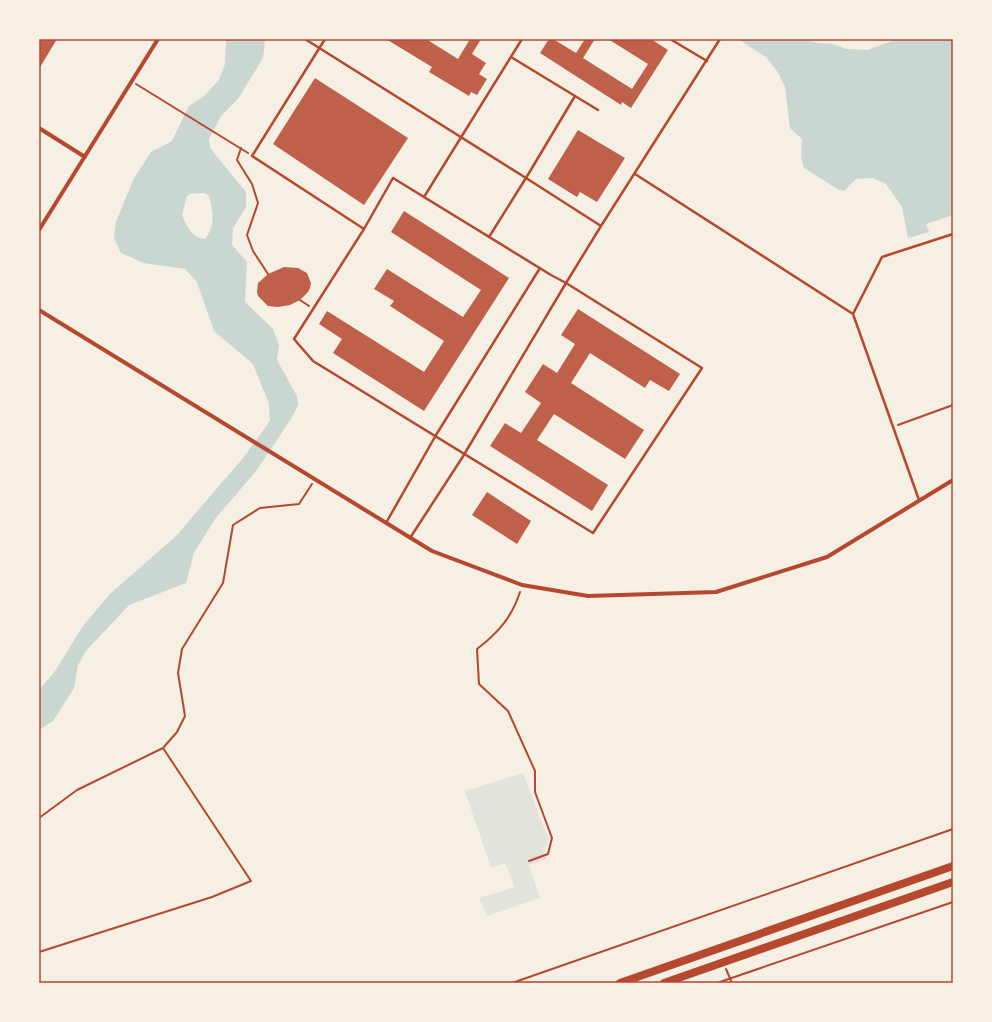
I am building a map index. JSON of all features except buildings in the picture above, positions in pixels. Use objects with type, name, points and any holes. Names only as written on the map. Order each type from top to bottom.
[{"type":"highway","points":[[620,983],[953,866]]},
{"type":"highway","points":[[664,983],[953,882]]},
{"type":"street","points":[[39,230],[158,39]]},
{"type":"street","points":[[39,128],[85,157]]},
{"type":"street","points":[[39,310],[279,459],[432,551],[522,585],[588,596],[716,592],[828,557],[953,480]]},
{"type":"lane","points":[[305,39],[601,226]]},
{"type":"lane","points":[[326,39],[252,156],[364,229]]},
{"type":"lane","points":[[424,197],[522,39]]},
{"type":"lane","points":[[670,39],[706,61]]},
{"type":"lane","points":[[410,538],[465,453],[601,226],[720,39]]},
{"type":"lane","points":[[511,57],[598,110]]},
{"type":"lane","points":[[489,237],[575,96]]},
{"type":"lane","points":[[635,174],[853,314],[919,500]]},
{"type":"lane","points":[[393,178],[702,368],[593,533],[313,361],[294,339],[364,229],[393,178]]},
{"type":"lane","points":[[853,314],[882,257],[953,234]]},
{"type":"lane","points":[[386,523],[436,436],[540,268]]},
{"type":"path","points":[[132,82],[252,156]]},
{"type":"path","points":[[241,148],[237,160],[252,184],[258,203],[247,235],[253,251],[268,274]]},
{"type":"path","points":[[300,300],[313,309]]},
{"type":"path","points":[[893,426],[953,405]]},
{"type":"path","points":[[39,818],[77,790],[163,748],[178,732],[185,716],[178,673],[182,649],[223,582],[233,525],[260,508],[299,504],[313,484]]},
{"type":"path","points":[[522,585],[515,607],[508,618],[496,635],[477,649],[479,684],[508,711],[535,771],[535,792],[552,838],[548,854],[530,861]]},
{"type":"path","points":[[39,952],[212,897],[251,881],[163,748]]},
{"type":"path","points":[[512,983],[953,829]]},
{"type":"path","points":[[717,983],[953,902]]},
{"type":"path","points":[[724,962],[732,983]]},
{"type":"shaded area","points":[[226,39],[265,39],[263,58],[238,99],[221,116],[209,139],[210,148],[246,192],[246,207],[233,228],[232,245],[247,262],[245,302],[273,329],[279,345],[277,360],[297,396],[298,405],[291,419],[256,471],[215,519],[194,553],[186,583],[129,605],[86,651],[78,665],[74,688],[53,721],[39,730],[39,690],[55,671],[83,626],[110,594],[176,536],[243,458],[270,421],[269,404],[253,364],[214,331],[197,282],[185,269],[144,263],[121,253],[114,238],[116,222],[133,180],[151,152],[172,141],[189,106],[203,97],[219,80],[225,64]],"holes":[[[204,193],[209,196],[213,218],[211,229],[205,239],[197,237],[194,234],[188,227],[182,215],[187,196],[190,194]]]},
{"type":"shaded area","points":[[738,39],[804,39],[818,43],[833,44],[846,49],[867,50],[898,39],[953,39],[953,215],[926,224],[929,232],[908,238],[902,207],[886,184],[873,178],[856,179],[844,191],[839,190],[804,168],[801,157],[802,139],[790,128],[785,87],[777,71],[766,57]]},
{"type":"shaded area","points":[[523,773],[548,838],[547,846],[543,851],[547,859],[529,865],[540,898],[487,916],[479,898],[515,887],[505,863],[491,868],[465,791]]}]
